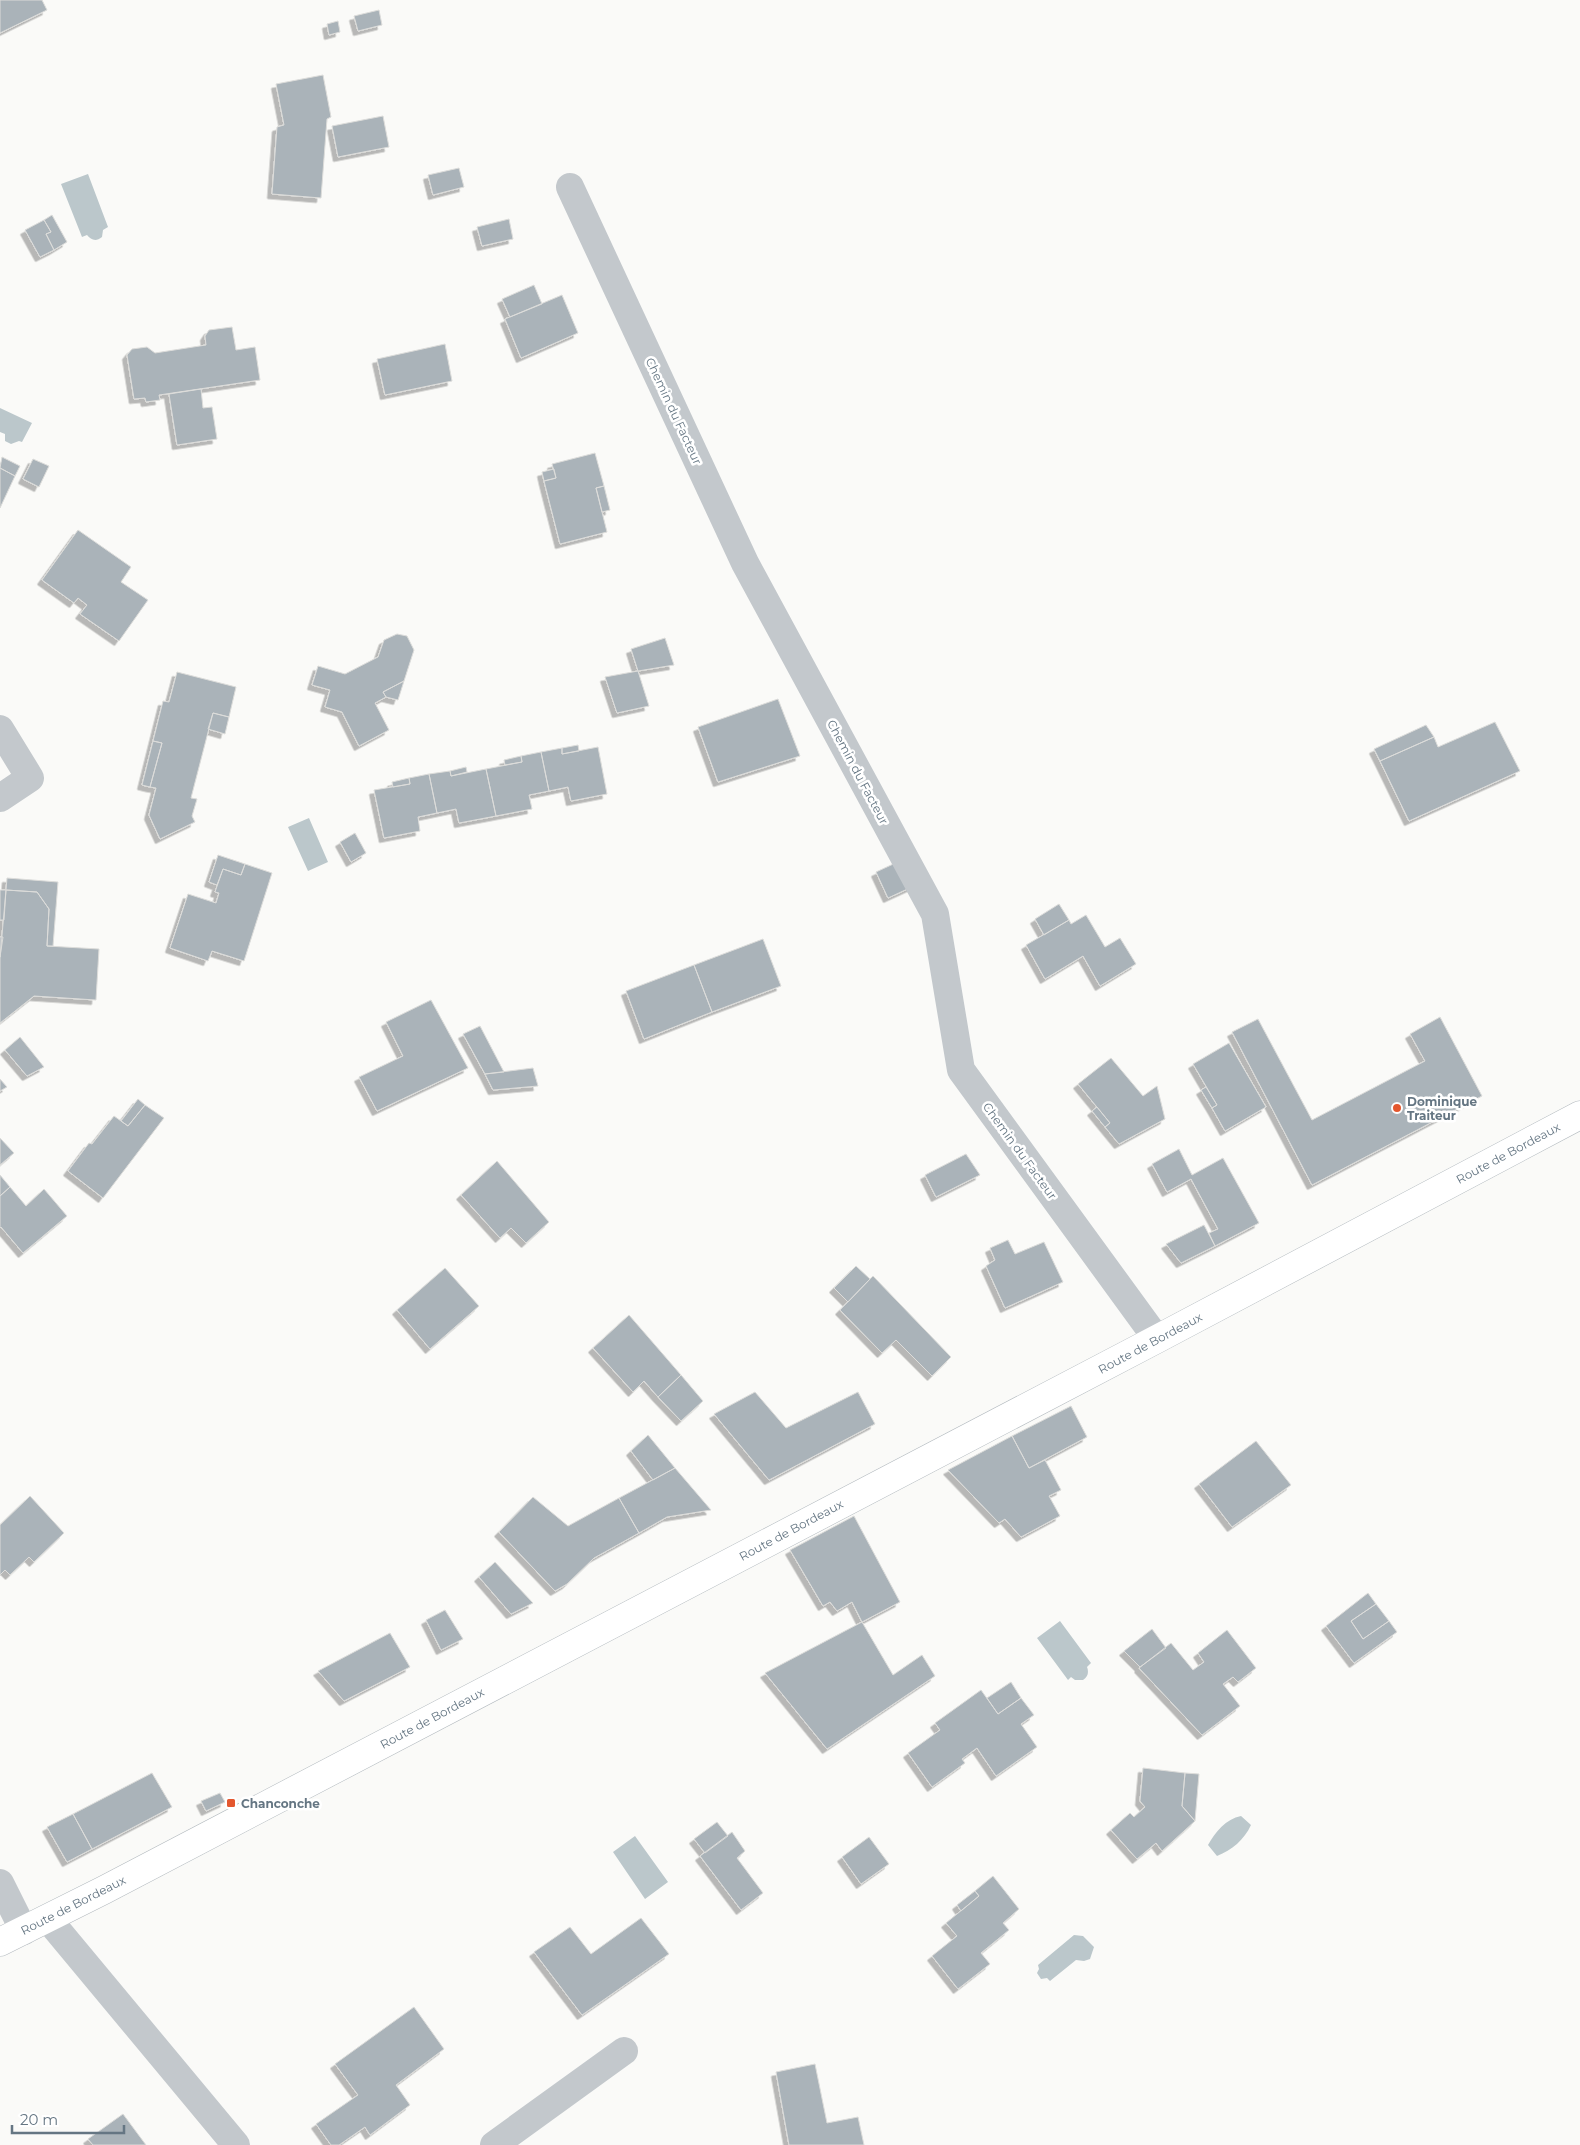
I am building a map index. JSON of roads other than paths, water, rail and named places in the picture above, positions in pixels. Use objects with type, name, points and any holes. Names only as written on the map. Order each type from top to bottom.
[{"type":"main road","name":"Route de Bordeaux","points":[[12,1936],[48,1919],[1157,1339],[1580,1115]]},
{"type":"street","name":"Chemin du Facteur","points":[[570,187],[744,563],[935,914],[961,1070],[1157,1339]]},
{"type":"street","points":[[0,729],[30,778],[0,798]]},
{"type":"street","points":[[0,1883],[12,1936]]},
{"type":"street","points":[[48,1919],[236,2145]]},
{"type":"street","points":[[494,2145],[624,2051]]},
{"type":"place","name":"Dominique Traiteur","points":[[1397,1108]]},
{"type":"place","name":"Chanconche","points":[[231,1803]]}]
